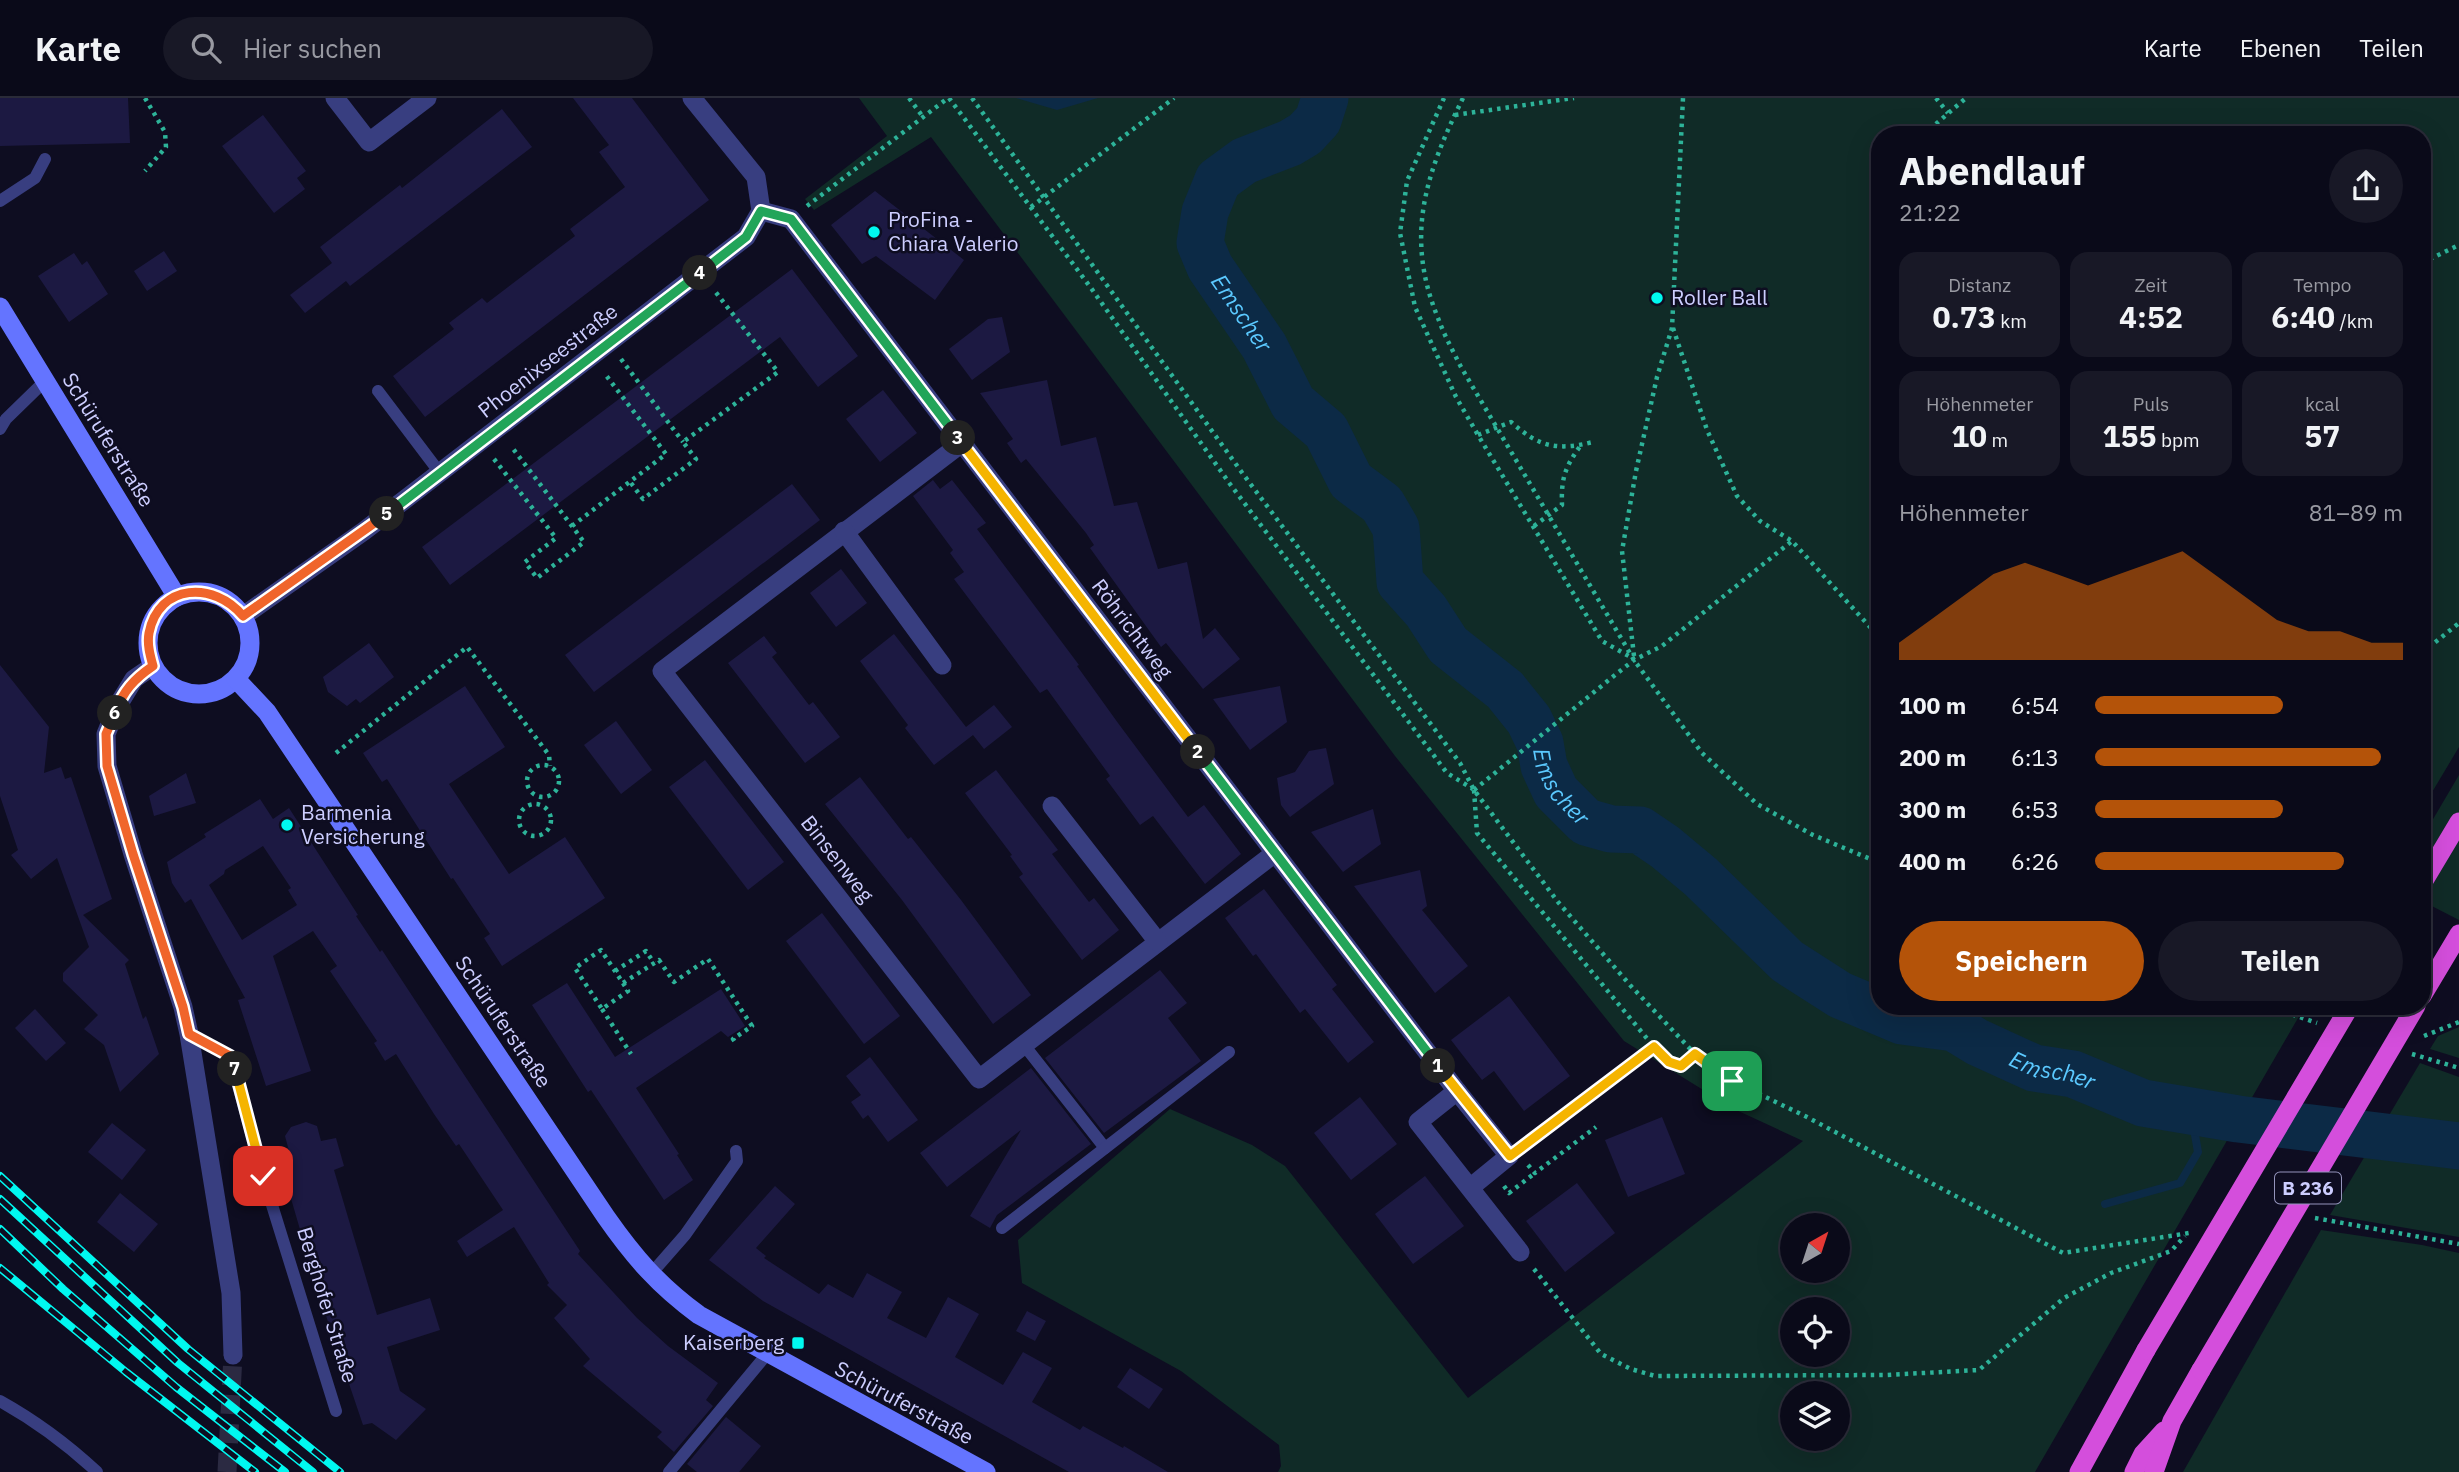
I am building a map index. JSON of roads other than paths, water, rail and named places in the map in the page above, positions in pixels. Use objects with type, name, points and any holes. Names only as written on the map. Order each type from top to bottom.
[{"type":"highway","points":[[2431,869],[2459,821]]},
{"type":"highway","points":[[2431,981],[2459,934]]},
{"type":"highway","name":"B 236","points":[[2079,1472],[2146,1350],[2345,1015]]},
{"type":"highway","name":"B 236","points":[[2134,1472],[2143,1454],[2172,1421],[2411,1015]]},
{"type":"highway","points":[[2154,1472],[2172,1421]]},
{"type":"main road","name":"Schüruferstraße","points":[[0,307],[177,597]]},
{"type":"main road","points":[[191,592],[221,596],[234,604],[243,616],[249,632],[250,649],[245,665],[236,678],[222,688],[207,693],[191,693],[176,688],[163,679],[153,666],[149,634],[154,619],[163,606],[177,597],[191,592]]},
{"type":"main road","name":"Schüruferstraße","points":[[236,678],[267,712],[606,1217],[632,1255],[650,1275],[699,1315],[984,1472]]},
{"type":"street","points":[[335,98],[369,142],[427,98]]},
{"type":"street","points":[[692,98],[756,177],[761,211]]},
{"type":"street","name":"Phoenixseestraße","points":[[243,616],[299,578],[440,473],[746,237],[761,211]]},
{"type":"street","name":"Röhrichtweg","points":[[761,211],[791,219],[1457,1091],[1513,1154],[1471,1187]]},
{"type":"street","name":"Binsenweg","points":[[962,443],[662,671],[979,1079],[1275,853]]},
{"type":"street","points":[[844,531],[942,665]]},
{"type":"street","points":[[153,666],[134,679],[117,707],[106,734],[107,766],[183,1007],[189,1034],[227,1268],[233,1355]]},
{"type":"street","points":[[1052,806],[1158,942]]},
{"type":"street","points":[[1457,1091],[1418,1122],[1520,1252]]},
{"type":"lane","points":[[0,201],[35,178],[45,159]]},
{"type":"lane","points":[[0,429],[6,419],[45,382]]},
{"type":"lane","points":[[378,391],[440,473]]},
{"type":"lane","name":"Berghofer Straße","points":[[189,1034],[230,1056],[263,1176],[336,1411]]},
{"type":"lane","points":[[1024,1045],[1105,1147]]},
{"type":"lane","points":[[1002,1228],[1229,1052]]},
{"type":"lane","points":[[650,1275],[685,1235],[737,1161],[736,1151]]},
{"type":"lane","points":[[669,1472],[767,1354]]},
{"type":"lane","points":[[0,1401],[27,1416],[69,1446],[97,1472]]},
{"type":"water","points":[[1016,98],[1098,98],[1057,110]]},
{"type":"waterway","name":"Emscher","points":[[1325,98],[1318,120],[1305,134],[1290,143],[1244,161],[1218,180],[1205,212],[1200,243],[1210,267],[1264,346],[1293,403],[1326,431],[1351,481],[1382,504],[1396,528],[1400,582],[1426,611],[1448,645],[1505,690],[1529,720],[1540,743],[1544,766],[1556,792],[1586,822],[1611,829],[1640,830],[1665,847],[1701,877],[1787,961],[1840,995],[1871,1008]]},
{"type":"waterway","name":"Emscher","points":[[1888,1015],[1902,1021],[1954,1028],[1977,1042],[2034,1068],[2073,1074],[2143,1103],[2238,1119],[2459,1146]]},
{"type":"waterway","points":[[2105,1204],[2180,1183],[2198,1152],[2191,1112]]},
{"type":"tunnel","points":[[227,1472],[233,1355]]},
{"type":"railway","points":[[0,1176],[188,1349],[340,1472]]},
{"type":"railway","points":[[0,1199],[178,1363],[313,1472]]},
{"type":"railway","points":[[0,1229],[63,1289],[176,1387],[285,1472]]},
{"type":"railway","points":[[0,1268],[126,1372],[255,1472]]},
{"type":"place","name":"ProFina - Chiara Valerio","points":[[874,232]]},
{"type":"place","name":"Roller Ball","points":[[1657,298]]},
{"type":"place","name":"Barmenia Versicherung","points":[[287,825]]},
{"type":"place","name":"Kaiserberg","points":[[798,1343]]}]
